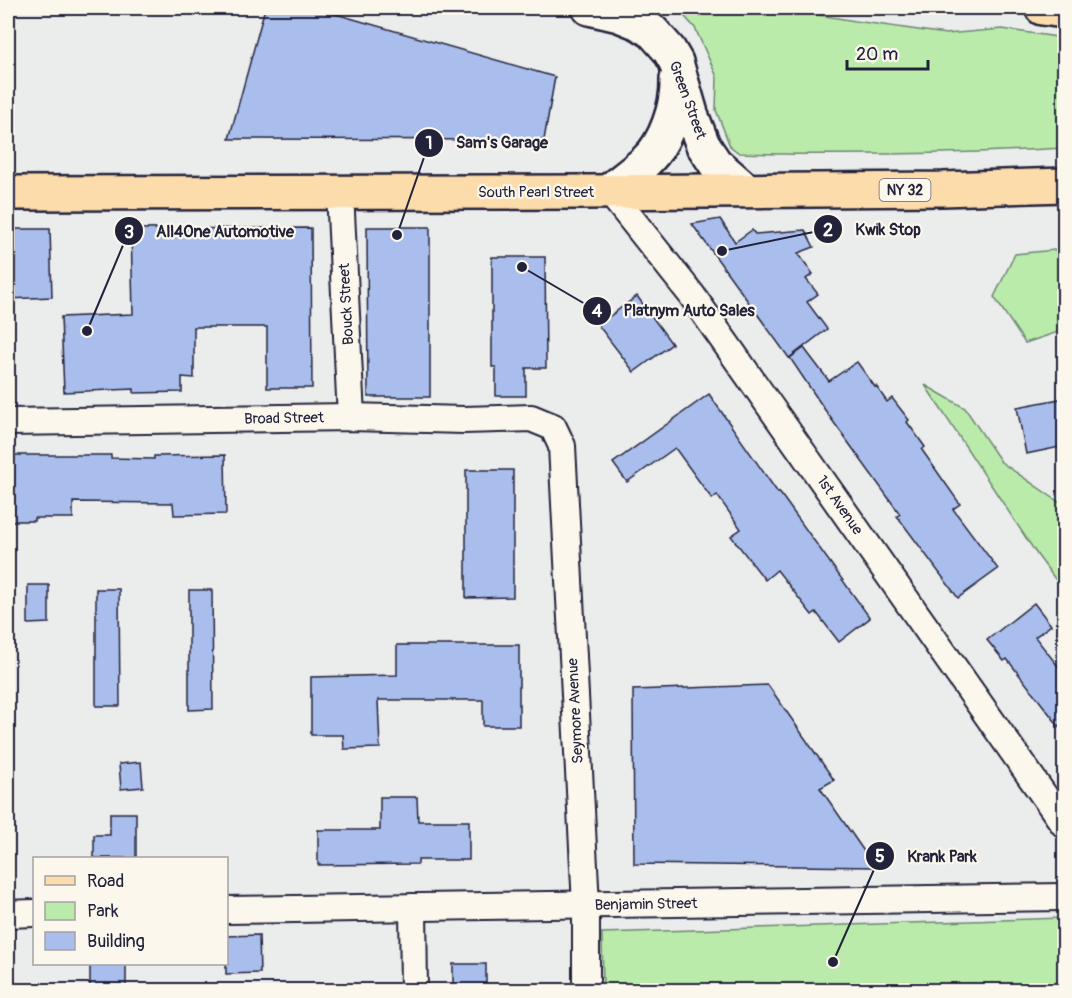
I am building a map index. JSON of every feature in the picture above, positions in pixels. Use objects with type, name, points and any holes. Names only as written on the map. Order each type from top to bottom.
[{"type":"main road","name":"Green Street","points":[[589,8],[620,15],[639,23],[653,32],[669,50],[676,62],[692,117],[704,145],[716,163],[746,190]]},
{"type":"main road","points":[[1042,8],[1065,11]]},
{"type":"main road","points":[[609,191],[648,160],[660,142],[672,117],[677,92],[676,62]]},
{"type":"main road","name":"South Pearl Street","points":[[8,193],[954,189],[1065,185]]},
{"type":"street","name":"1st Avenue","points":[[609,191],[691,294],[1060,807]]},
{"type":"street","name":"Bouck Street","points":[[340,192],[351,417]]},
{"type":"street","name":"Broad Street","points":[[8,422],[351,417],[464,420],[531,418],[553,427],[555,433]]},
{"type":"street","name":"Seymore Avenue","points":[[555,433],[562,446],[585,905],[586,990]]},
{"type":"street","name":"Benjamin Street","points":[[228,910],[1065,897]]},
{"type":"street","points":[[413,907],[414,990]]},
{"type":"street","points":[[8,914],[33,913]]},
{"type":"green space","points":[[677,8],[777,8],[946,34],[1002,29],[1064,38],[1064,148],[902,154],[739,153],[730,146],[716,110],[717,77],[695,28]]},
{"type":"green space","points":[[1064,249],[1064,330],[1025,343],[994,297],[1015,254]]},
{"type":"green space","points":[[925,385],[965,408],[1001,462],[1059,502],[1064,500],[1064,591],[1038,556]]},
{"type":"green space","points":[[1064,918],[1064,990],[603,990],[602,933]]},
{"type":"building","points":[[265,8],[315,8],[555,77],[544,140],[229,139]]},
{"type":"building","points":[[720,219],[735,242],[752,230],[755,234],[805,230],[814,247],[798,253],[813,274],[806,279],[818,294],[807,302],[827,329],[789,358],[692,224]]},
{"type":"building","points":[[367,227],[430,227],[430,397],[368,397]]},
{"type":"building","points":[[311,228],[312,388],[267,388],[267,327],[194,327],[194,378],[182,377],[182,392],[134,393],[134,389],[64,392],[61,317],[133,314],[131,229]]},
{"type":"building","points":[[8,229],[50,229],[52,297],[8,299]]},
{"type":"building","points":[[492,257],[545,257],[546,368],[526,368],[526,396],[496,396],[496,367],[492,367]]},
{"type":"building","points":[[637,296],[672,344],[634,372],[598,325]]},
{"type":"building","points":[[804,348],[829,381],[857,362],[887,402],[892,398],[909,420],[907,422],[925,447],[922,450],[960,504],[953,509],[998,569],[958,598],[897,516],[900,514],[790,358]]},
{"type":"building","points":[[709,394],[870,618],[839,642],[816,612],[812,615],[777,570],[765,580],[731,536],[741,529],[717,495],[712,499],[675,448],[627,482],[613,463]]},
{"type":"building","points":[[1065,398],[1065,446],[1026,454],[1017,407]]},
{"type":"building","points":[[8,455],[111,455],[111,458],[154,459],[154,456],[225,455],[226,514],[174,515],[173,503],[73,502],[73,518],[8,521]]},
{"type":"building","points":[[466,470],[513,470],[513,597],[466,598]]},
{"type":"building","points":[[28,585],[49,585],[49,623],[28,624]]},
{"type":"building","points":[[96,589],[119,589],[120,706],[96,706]]},
{"type":"building","points":[[189,590],[212,590],[213,709],[189,710]]},
{"type":"building","points":[[1034,603],[1051,625],[1035,637],[1065,675],[1065,734],[1007,659],[1004,661],[987,640]]},
{"type":"building","points":[[397,645],[519,645],[519,726],[483,726],[483,700],[378,700],[380,748],[344,749],[343,735],[311,735],[311,677],[397,675]]},
{"type":"building","points":[[768,685],[834,780],[820,788],[875,867],[634,864],[633,690]]},
{"type":"building","points":[[141,762],[143,787],[121,789],[119,764]]},
{"type":"building","points":[[380,797],[417,797],[418,821],[469,821],[469,860],[418,860],[418,864],[318,865],[318,830],[380,830]]},
{"type":"building","points":[[110,813],[136,813],[136,857],[94,857],[94,835],[110,835]]},
{"type":"building","points":[[259,935],[260,973],[226,974],[228,936]]},
{"type":"building","points":[[453,964],[486,964],[486,990],[453,990]]},
{"type":"building","points":[[90,965],[126,965],[126,989],[90,989]]},
{"type":"place","name":"Sam's Garage","points":[[397,235]]},
{"type":"place","name":"Kwik Stop","points":[[722,251]]},
{"type":"place","name":"Platnym Auto Sales","points":[[522,267]]},
{"type":"place","name":"All4One Automotive","points":[[87,331]]},
{"type":"place","name":"Krank Park","points":[[833,962]]}]
